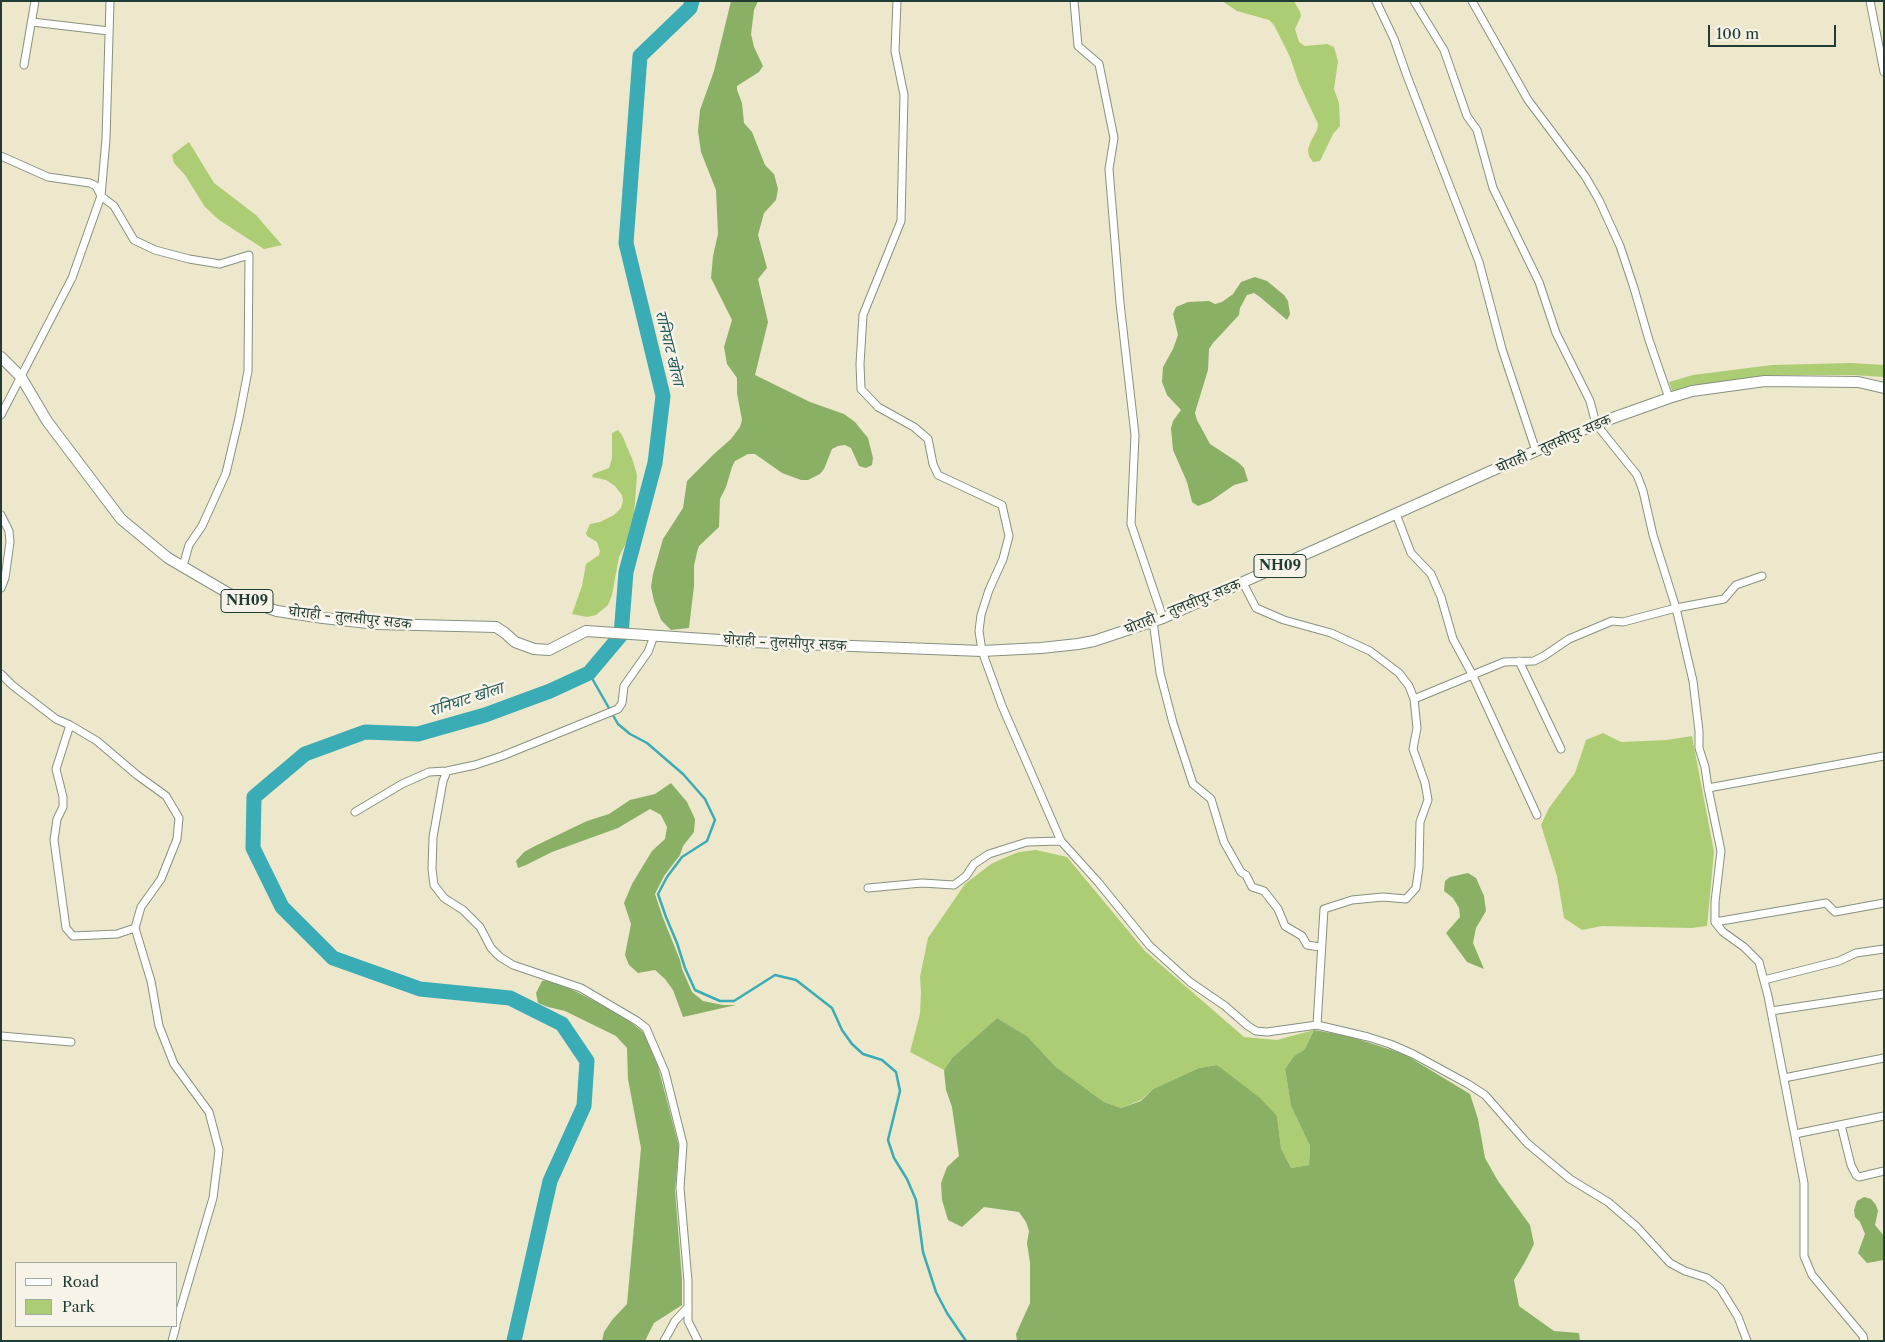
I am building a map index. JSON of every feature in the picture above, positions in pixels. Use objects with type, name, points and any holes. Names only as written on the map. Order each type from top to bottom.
[{"type":"main road","name":"घोराही - तुलसीपुर सडक","points":[[1,357],[21,377],[47,421],[121,519],[168,558],[233,596],[277,611],[377,624],[496,627],[515,642],[534,649],[549,650],[586,631],[758,642],[982,650],[1024,649],[1094,641],[1158,620],[1596,424],[1669,398],[1692,391],[1766,381],[1858,382],[1884,388]]},
{"type":"street","points":[[24,65],[36,1]]},
{"type":"street","points":[[1,415],[72,278],[101,196],[106,139],[110,1]]},
{"type":"street","points":[[897,1],[895,51],[904,95],[901,221],[863,315],[860,364],[861,389],[878,407],[914,427],[928,439],[933,464],[938,475],[1002,505],[1009,536],[1003,559],[989,590],[981,615],[979,631],[982,650],[1002,706],[1061,840],[1150,946],[1190,982],[1225,1006],[1256,1031],[1267,1032],[1317,1026],[1390,1044],[1413,1054],[1485,1095],[1527,1143],[1570,1179],[1608,1202],[1637,1227],[1670,1263],[1685,1271],[1707,1278],[1720,1288],[1738,1317],[1747,1341]]},
{"type":"street","points":[[1074,1],[1078,46],[1098,64],[1114,138],[1109,169],[1120,303],[1135,435],[1131,524],[1158,620],[1160,673],[1173,723],[1193,784],[1211,799],[1224,842],[1241,872],[1246,875],[1252,887],[1264,890],[1278,909],[1285,926],[1302,936],[1307,945],[1320,947]]},
{"type":"street","points":[[1376,1],[1394,39],[1479,262],[1502,349],[1536,451]]},
{"type":"street","points":[[1414,1],[1444,50],[1467,116],[1477,130],[1493,188],[1539,282],[1556,333],[1590,401],[1596,424],[1637,475],[1643,491],[1653,535],[1676,608],[1693,680],[1700,731],[1699,748],[1705,767],[1721,851],[1715,902],[1715,922],[1723,932],[1744,947],[1759,962],[1771,1011],[1804,1183],[1804,1256],[1812,1276],[1863,1336],[1864,1341]]},
{"type":"street","points":[[1472,1],[1528,100],[1585,176],[1599,200],[1620,246],[1669,398]]},
{"type":"street","points":[[1870,1],[1884,72]]},
{"type":"street","points":[[32,22],[109,31]]},
{"type":"street","points":[[1,156],[48,177],[96,186],[101,196],[114,206],[134,240],[154,250],[189,259],[220,264],[249,255],[248,371],[239,418],[226,473],[202,526],[189,545],[183,566]]},
{"type":"street","points":[[1396,514],[1411,553],[1431,574],[1441,597],[1454,639],[1472,674],[1536,815]]},
{"type":"street","points":[[1,515],[9,531],[10,542],[5,578],[1,588]]},
{"type":"street","points":[[1414,698],[1504,662],[1534,661],[1570,639],[1612,621],[1623,622],[1676,608],[1724,599],[1736,585],[1762,576]]},
{"type":"street","points":[[1243,583],[1256,608],[1284,620],[1332,633],[1370,651],[1399,673],[1409,686],[1414,698],[1417,728],[1413,750],[1425,783],[1428,800],[1420,822],[1419,867],[1416,888],[1406,899],[1383,897],[1352,900],[1324,909],[1320,947],[1317,1026]]},
{"type":"street","points":[[355,812],[409,781],[429,772],[447,771],[475,765],[618,709],[622,703],[624,686],[648,652],[654,636]]},
{"type":"street","points":[[1519,661],[1561,748]]},
{"type":"street","points":[[1,674],[12,685],[56,719],[97,741],[137,775],[166,796],[179,818],[177,839],[160,879],[141,908],[135,928],[151,981],[159,1026],[174,1064],[209,1112],[219,1150],[213,1198],[178,1318]]},
{"type":"street","points":[[70,725],[56,769],[63,797],[54,840],[66,928],[73,936],[118,934],[135,928]]},
{"type":"street","points":[[1708,788],[1884,756]]},
{"type":"street","points":[[447,771],[443,781],[433,837],[432,869],[434,885],[444,898],[463,910],[480,927],[491,948],[500,957],[513,965],[581,988],[646,1028],[653,1043],[665,1072],[684,1144],[680,1188],[688,1281],[688,1321],[698,1341]]},
{"type":"street","points":[[868,888],[922,883],[954,884],[966,876],[974,864],[989,854],[1027,842],[1061,840]]},
{"type":"street","points":[[1715,922],[1826,903],[1835,912],[1884,903]]},
{"type":"street","points":[[1764,980],[1839,961],[1856,953],[1884,949]]},
{"type":"street","points":[[1771,1011],[1884,994]]},
{"type":"street","points":[[1,1036],[70,1042]]},
{"type":"street","points":[[1784,1078],[1884,1058]]},
{"type":"street","points":[[1795,1134],[1884,1116]]},
{"type":"street","points":[[1841,1125],[1850,1165],[1856,1175],[1859,1177],[1884,1171]]},
{"type":"street","points":[[664,1341],[675,1321],[688,1307]]},
{"type":"street","points":[[172,1341],[176,1327]]},
{"type":"green space","points":[[731,1],[758,1],[754,10],[751,34],[754,47],[763,66],[759,72],[737,86],[737,90],[742,103],[744,123],[752,132],[765,165],[774,174],[778,189],[776,200],[764,213],[758,235],[767,268],[758,279],[768,322],[755,375],[810,402],[844,414],[855,422],[868,438],[873,458],[872,465],[866,468],[859,466],[851,448],[845,445],[838,446],[832,449],[820,474],[808,480],[801,480],[782,473],[755,454],[748,454],[735,461],[720,499],[719,527],[699,546],[697,552],[694,566],[694,586],[689,628],[671,630],[661,620],[651,587],[663,539],[683,508],[687,481],[731,439],[740,427],[742,420],[737,393],[737,378],[727,364],[724,347],[732,320],[711,278],[718,234],[716,190],[701,152],[698,131],[700,110],[714,71]]},
{"type":"green space","points":[[1222,1],[1294,1],[1301,16],[1295,29],[1299,42],[1305,46],[1327,44],[1334,47],[1338,61],[1334,89],[1339,103],[1340,126],[1333,134],[1320,161],[1313,162],[1308,150],[1318,124],[1298,81],[1290,57],[1274,25],[1269,20],[1237,11]]},
{"type":"green space","points":[[189,142],[214,183],[256,215],[282,245],[264,249],[219,220],[205,207],[185,175],[174,163],[172,155]]},
{"type":"green space","points":[[1255,277],[1267,281],[1284,295],[1288,301],[1290,314],[1287,320],[1254,293],[1247,295],[1240,308],[1239,315],[1209,349],[1208,370],[1195,413],[1197,420],[1210,444],[1239,463],[1244,468],[1248,481],[1234,485],[1211,501],[1198,506],[1192,502],[1187,482],[1173,450],[1171,428],[1173,421],[1181,410],[1167,395],[1162,382],[1163,367],[1178,335],[1173,314],[1176,307],[1188,302],[1209,301],[1215,304],[1222,302],[1233,294],[1241,282]]},
{"type":"green space","points":[[1851,363],[1884,365],[1884,377],[1771,375],[1692,386],[1672,391],[1669,382],[1693,375],[1772,365]]},
{"type":"green space","points":[[618,430],[633,461],[637,475],[633,529],[619,557],[612,595],[608,605],[596,615],[587,617],[572,614],[582,586],[586,564],[599,555],[600,551],[597,542],[587,536],[586,533],[590,524],[600,522],[614,515],[621,508],[623,501],[622,495],[615,486],[606,480],[592,477],[593,474],[609,468],[612,458],[612,433]]},
{"type":"green space","points":[[1603,733],[1621,742],[1667,740],[1692,736],[1714,852],[1707,926],[1691,928],[1602,926],[1582,930],[1564,918],[1557,876],[1541,825],[1549,808],[1575,773],[1586,740]]},
{"type":"green space","points":[[671,783],[687,802],[695,819],[694,832],[664,876],[655,894],[692,992],[703,1001],[723,1005],[736,1005],[683,1017],[673,990],[665,979],[655,970],[638,973],[629,965],[625,955],[631,924],[624,903],[632,884],[652,851],[665,839],[667,827],[661,815],[650,809],[618,828],[552,852],[526,865],[518,868],[516,861],[524,852],[535,846],[587,821],[609,814],[630,800],[655,794]]},
{"type":"green space","points":[[1036,850],[1067,857],[1145,951],[1244,1037],[1277,1040],[1314,1030],[1305,1049],[1294,1056],[1285,1069],[1291,1106],[1310,1146],[1309,1165],[1291,1168],[1281,1148],[1277,1116],[1217,1065],[1199,1068],[1153,1089],[1141,1100],[1121,1108],[1104,1102],[1056,1067],[1027,1036],[997,1018],[952,1058],[944,1070],[910,1052],[920,1014],[920,977],[928,938],[965,884],[991,864],[1019,852]]},
{"type":"green space","points":[[1468,873],[1476,878],[1484,896],[1486,911],[1476,928],[1473,943],[1484,969],[1467,962],[1446,933],[1460,917],[1459,908],[1453,898],[1444,891],[1445,881],[1450,877]]},
{"type":"green space","points":[[548,980],[575,991],[623,1016],[643,1032],[651,1043],[655,1055],[679,1147],[675,1190],[682,1279],[682,1305],[654,1323],[645,1341],[602,1341],[604,1332],[612,1320],[627,1304],[641,1148],[628,1079],[627,1048],[616,1036],[565,1011],[538,1003],[536,993],[542,981]]},
{"type":"green space","points":[[997,1018],[1027,1036],[1056,1067],[1104,1102],[1121,1108],[1141,1101],[1153,1089],[1199,1068],[1217,1065],[1260,1098],[1277,1116],[1281,1148],[1291,1168],[1309,1165],[1310,1146],[1291,1106],[1285,1069],[1294,1056],[1305,1049],[1314,1030],[1348,1036],[1404,1054],[1470,1094],[1478,1119],[1485,1158],[1498,1181],[1530,1225],[1534,1244],[1514,1280],[1519,1306],[1554,1331],[1579,1333],[1580,1341],[1017,1341],[1016,1334],[1030,1303],[1030,1263],[1027,1243],[1029,1231],[1026,1222],[1019,1212],[984,1207],[962,1227],[948,1220],[942,1200],[941,1183],[947,1167],[959,1156],[952,1107],[946,1090],[944,1070],[952,1058]]},
{"type":"green space","points":[[1864,1197],[1871,1199],[1878,1211],[1875,1225],[1884,1236],[1884,1260],[1867,1263],[1858,1253],[1865,1234],[1860,1222],[1855,1217],[1854,1210],[1857,1201]]},
{"type":"waterway","name":"रानिघाट खोला","points":[[514,1341],[550,1181],[584,1106],[587,1061],[562,1024],[510,998],[420,989],[333,958],[282,907],[253,848],[254,797],[305,754],[365,732],[418,734],[485,715],[550,691],[589,673],[621,635],[626,572],[655,463],[663,396],[626,243],[640,56],[690,8],[692,1]]},
{"type":"waterway","points":[[589,673],[618,724],[630,734],[647,743],[683,774],[705,799],[715,820],[707,841],[682,857],[667,877],[658,894],[695,990],[720,1001],[734,1001],[775,975],[796,980],[832,1008],[842,1030],[852,1044],[863,1054],[882,1060],[896,1072],[900,1091],[888,1140],[894,1158],[907,1179],[916,1200],[923,1252],[936,1292],[947,1313],[966,1341]]}]
